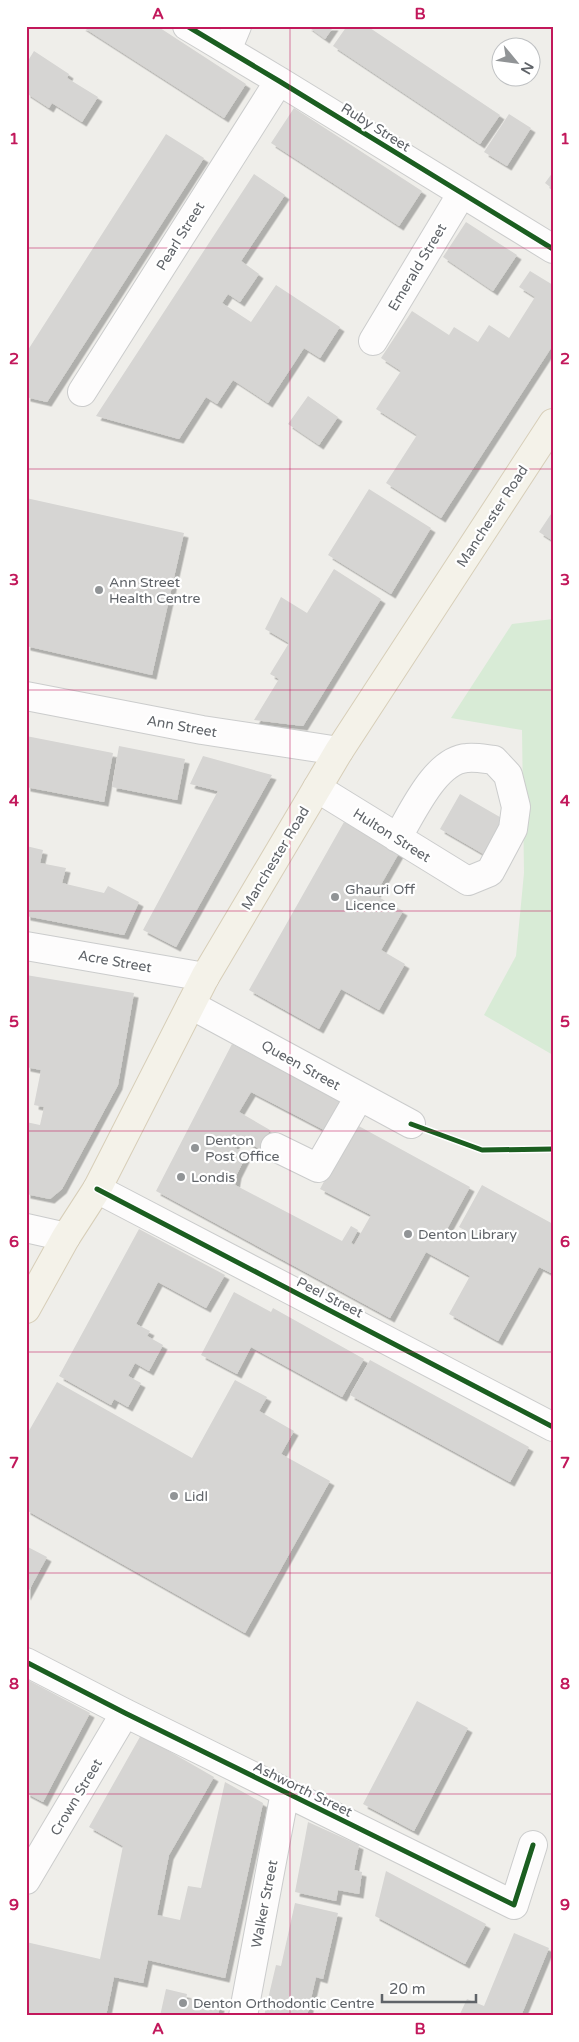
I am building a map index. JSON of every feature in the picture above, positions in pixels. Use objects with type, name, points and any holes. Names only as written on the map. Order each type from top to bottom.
[{"type":"main road","name":"Manchester Road","points":[[26,1309],[66,1237],[97,1189],[205,977],[338,752],[553,423]]},
{"type":"street","name":"Ruby Street","points":[[187,26],[232,38],[279,81],[553,249]]},
{"type":"street","name":"Pearl Street","points":[[82,392],[279,81]]},
{"type":"street","name":"Emerald Street","points":[[372,340],[462,193]]},
{"type":"street","name":"Ann Street","points":[[26,696],[202,730],[338,752]]},
{"type":"street","name":"Hulton Street","points":[[317,788],[397,838],[468,881],[490,872],[513,828],[516,807],[508,775],[494,760],[465,758],[449,763],[436,774],[397,838]]},
{"type":"street","name":"Acre Street","points":[[26,946],[205,977]]},
{"type":"street","name":"Queen Street","points":[[191,1005],[410,1124]]},
{"type":"street","points":[[275,1147],[318,1168],[359,1097]]},
{"type":"street","name":"Peel Street","points":[[97,1189],[553,1426]]},
{"type":"street","points":[[26,1228],[66,1237]]},
{"type":"street","name":"Ashworth Street","points":[[26,1662],[125,1713],[514,1905],[533,1845]]},
{"type":"street","name":"Crown Street","points":[[26,1880],[125,1713]]},
{"type":"street","name":"Walker Street","points":[[243,2016],[285,1792]]},
{"type":"green space","points":[[553,619],[553,1055],[484,1015],[516,956],[524,873],[522,730],[451,718],[512,624]]},
{"type":"building","points":[[81,26],[157,26],[246,84],[224,118]]},
{"type":"building","points":[[307,26],[334,26],[325,39]]},
{"type":"building","points":[[347,26],[367,26],[500,115],[480,144],[333,46]]},
{"type":"building","points":[[34,51],[69,74],[67,78],[98,97],[82,122],[52,103],[49,108],[26,93],[26,64]]},
{"type":"building","points":[[294,108],[422,191],[399,226],[271,143]]},
{"type":"building","points":[[509,114],[531,128],[507,166],[484,152]]},
{"type":"building","points":[[166,134],[204,158],[47,402],[26,397],[26,353]]},
{"type":"building","points":[[553,172],[553,189],[545,183]]},
{"type":"building","points":[[254,174],[285,195],[241,261],[259,274],[240,302],[228,294],[222,303],[251,322],[276,285],[340,327],[320,358],[304,348],[268,403],[233,380],[217,404],[206,397],[179,439],[96,416]]},
{"type":"building","points":[[466,222],[517,255],[493,291],[443,257]]},
{"type":"building","points":[[530,271],[553,285],[553,345],[441,518],[386,483],[417,435],[376,409],[401,371],[381,358],[412,311],[449,335],[454,327],[478,342],[489,325],[509,338],[535,297],[519,287]]},
{"type":"building","points":[[308,396],[338,417],[319,445],[288,424]]},
{"type":"building","points":[[369,489],[431,528],[391,594],[328,555]]},
{"type":"building","name":"Ann Street Health Centre","points":[[26,498],[184,533],[152,675],[26,646]]},
{"type":"building","points":[[553,511],[553,541],[539,532]]},
{"type":"building","points":[[334,569],[381,599],[303,726],[254,720],[279,679],[270,674],[289,643],[265,629],[281,597],[307,613]]},
{"type":"building","points":[[26,736],[113,753],[104,802],[26,787]]},
{"type":"building","points":[[119,746],[185,759],[177,800],[112,787]]},
{"type":"building","points":[[203,756],[272,775],[176,947],[143,930],[218,791],[190,784]]},
{"type":"building","points":[[460,794],[505,820],[485,855],[440,829]]},
{"type":"building","points":[[344,822],[399,853],[375,895],[403,911],[381,950],[405,964],[379,1010],[341,989],[319,1029],[249,990]]},
{"type":"building","points":[[26,846],[43,850],[40,863],[66,868],[62,883],[104,893],[108,886],[139,902],[124,935],[26,916]]},
{"type":"building","points":[[26,975],[134,993],[118,1085],[62,1189],[50,1199],[26,1194],[26,1122],[40,1125],[44,1107],[34,1105],[41,1070],[26,1067]]},
{"type":"building","points":[[232,1044],[342,1102],[326,1131],[251,1092],[239,1112],[270,1130],[260,1149],[239,1138],[233,1147],[247,1154],[237,1174],[235,1185],[342,1241],[351,1226],[358,1230],[351,1243],[354,1245],[371,1215],[320,1189],[355,1124],[470,1187],[447,1229],[463,1238],[466,1231],[459,1227],[482,1185],[553,1224],[553,1274],[539,1267],[498,1341],[449,1314],[470,1276],[426,1252],[390,1318],[156,1191]]},
{"type":"building","points":[[139,1229],[225,1275],[206,1308],[158,1282],[136,1324],[150,1331],[147,1336],[163,1345],[149,1371],[135,1363],[128,1376],[141,1383],[128,1407],[114,1399],[111,1405],[59,1376]]},
{"type":"building","points":[[234,1292],[271,1312],[273,1308],[364,1359],[342,1397],[251,1347],[237,1374],[201,1355]]},
{"type":"building","points":[[370,1360],[529,1447],[510,1482],[350,1395]]},
{"type":"building","name":"Lidl","points":[[235,1380],[267,1397],[259,1411],[294,1431],[281,1454],[330,1481],[245,1633],[26,1510],[26,1436],[57,1382],[192,1458]]},
{"type":"building","points":[[26,1546],[47,1557],[26,1596]]},
{"type":"building","points":[[26,1679],[90,1713],[43,1802],[26,1793]]},
{"type":"building","points":[[417,1701],[468,1728],[414,1831],[363,1804]]},
{"type":"building","points":[[141,1735],[214,1777],[169,1855],[157,1915],[180,1920],[188,1886],[201,1888],[225,1782],[263,1803],[225,1978],[148,1960],[143,1983],[114,1977],[106,2016],[26,2016],[26,1942],[100,1959],[123,1846],[89,1827]]},
{"type":"building","points":[[308,1822],[359,1845],[354,1870],[362,1872],[359,1894],[338,1890],[336,1901],[295,1892]]},
{"type":"building","points":[[386,1871],[486,1924],[465,1964],[375,1916]]},
{"type":"building","points":[[295,1903],[338,1913],[323,1979],[316,1977],[307,2016],[264,2016],[276,1965],[281,1966]]},
{"type":"building","points":[[514,1933],[549,1948],[521,2016],[459,2016],[467,1999],[484,2006]]},
{"type":"building","name":"Denton Orthodontic Centre","points":[[166,1989],[187,1994],[186,1999],[220,2006],[218,2016],[160,2016]]},
{"type":"cycle path","points":[[187,26],[553,249]]},
{"type":"cycle path","points":[[411,1124],[482,1150],[553,1149]]},
{"type":"cycle path","points":[[97,1189],[553,1427]]},
{"type":"cycle path","points":[[26,1662],[125,1713],[514,1905],[533,1845]]},
{"type":"place","name":"Ann Street Health Centre","points":[[99,590]]},
{"type":"place","name":"Ghauri Off Licence","points":[[335,897]]},
{"type":"place","name":"Denton Post Office","points":[[195,1148]]},
{"type":"place","name":"Londis","points":[[181,1177]]},
{"type":"place","name":"Denton Library","points":[[408,1234]]},
{"type":"place","name":"Lidl","points":[[174,1496]]},
{"type":"place","name":"Denton Orthodontic Centre","points":[[183,2003]]}]
